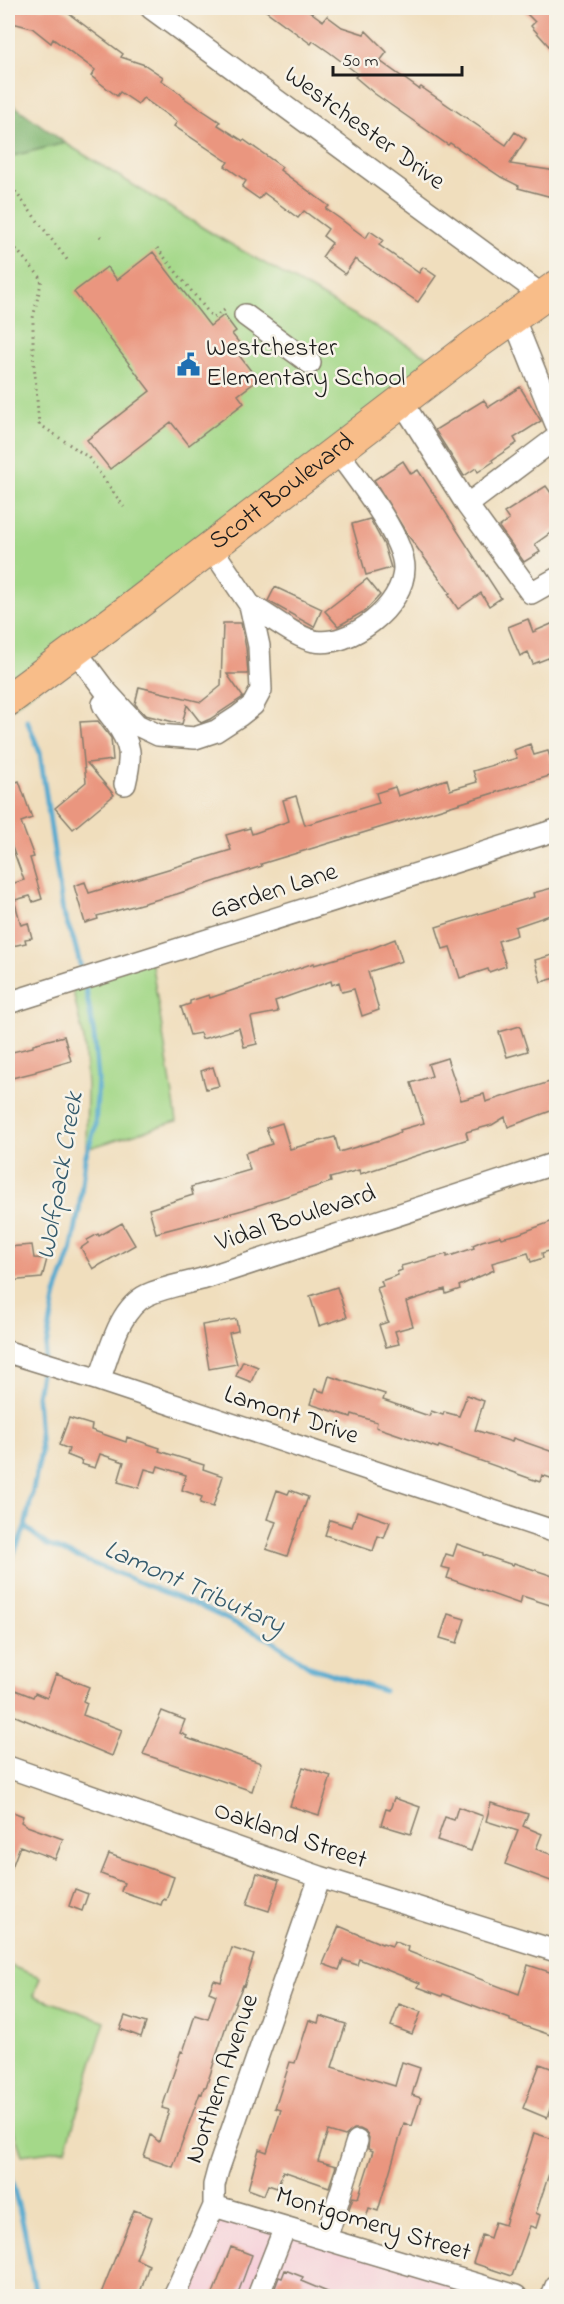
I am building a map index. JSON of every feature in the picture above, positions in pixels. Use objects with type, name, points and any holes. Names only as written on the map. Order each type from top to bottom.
[{"type":"highway","name":"Scott Boulevard","points":[[8,700],[401,400],[550,291]]},
{"type":"street","name":"Westchester Drive","points":[[151,8],[550,291]]},
{"type":"street","points":[[245,315],[310,363]]},
{"type":"street","points":[[513,317],[556,424]]},
{"type":"street","points":[[401,400],[466,505],[531,593],[556,579]]},
{"type":"street","points":[[466,505],[556,438]]},
{"type":"street","points":[[249,605],[312,640],[333,642],[348,636],[386,611],[400,592],[404,567],[392,530],[336,450]]},
{"type":"street","points":[[74,650],[104,689],[137,725],[158,735],[195,738],[216,731],[253,705],[261,690],[260,646],[249,605],[210,546]]},
{"type":"street","points":[[104,689],[102,698],[104,708],[125,735],[130,748],[130,762],[125,784]]},
{"type":"street","name":"Garden Lane","points":[[8,1004],[556,830]]},
{"type":"street","name":"Vidal Boulevard","points":[[99,1380],[120,1325],[133,1307],[147,1295],[556,1163]]},
{"type":"street","name":"Lamont Drive","points":[[8,1352],[54,1365],[556,1532]]},
{"type":"street","name":"Oakland Street","points":[[8,1767],[320,1877],[556,1951]]},
{"type":"street","name":"Northern Avenue","points":[[174,2296],[214,2206],[214,2185],[218,2170],[320,1877]]},
{"type":"street","points":[[326,2239],[357,2141]]},
{"type":"street","name":"Montgomery Street","points":[[214,2206],[516,2296]]},
{"type":"street","points":[[258,2296],[285,2227]]},
{"type":"street","points":[[552,2296],[556,2286]]},
{"type":"path","points":[[8,182],[68,261]]},
{"type":"path","points":[[8,208],[14,188]]},
{"type":"path","points":[[100,236],[103,240]]},
{"type":"path","points":[[8,240],[42,279],[33,318],[33,351],[39,424],[88,457],[124,507]]},
{"type":"path","points":[[157,248],[213,318],[226,309],[245,315]]},
{"type":"shaded area","points":[[214,2206],[516,2296],[180,2296]]},
{"type":"green space","points":[[8,101],[65,143],[8,157]]},
{"type":"green space","points":[[65,143],[213,234],[439,363],[8,712],[8,157]]},
{"type":"green space","points":[[151,960],[177,1121],[86,1149],[87,1087],[84,1040],[71,983]]},
{"type":"green space","points":[[8,1965],[40,1977],[34,1996],[105,2021],[66,2149],[22,2155],[8,2114]]},
{"type":"building","points":[[8,8],[61,8],[123,54],[121,57],[145,65],[163,77],[161,80],[220,122],[218,125],[282,167],[280,170],[329,206],[326,209],[366,238],[370,231],[383,240],[379,245],[419,273],[423,267],[436,276],[418,302],[355,259],[345,274],[322,257],[332,243],[323,236],[328,229],[304,211],[298,218],[264,193],[259,199],[242,187],[246,181],[225,166],[228,162],[174,126],[177,122],[143,98],[138,104],[120,92],[117,96],[91,76],[95,70],[53,39],[51,43],[32,28],[8,22]]},
{"type":"building","points":[[262,8],[305,8],[323,21],[327,16],[342,27],[364,34],[366,31],[387,52],[380,61],[419,89],[421,87],[506,145],[515,132],[526,139],[510,164],[556,171],[556,195],[552,197],[518,188],[519,186],[501,177],[450,143],[448,145],[375,94],[355,77],[358,74],[329,52],[313,41],[311,44]]},
{"type":"building","points":[[521,8],[556,8],[556,54],[531,26],[535,22]]},
{"type":"building","name":"Westchester Elementary School","points":[[153,252],[210,326],[224,315],[236,331],[232,334],[240,344],[235,350],[258,380],[238,395],[244,403],[189,445],[171,422],[110,469],[87,440],[150,391],[74,292],[107,267],[117,280]]},
{"type":"building","points":[[520,387],[541,421],[514,438],[517,443],[492,460],[493,462],[478,472],[476,468],[464,476],[435,430],[484,400],[489,407]]},
{"type":"building","points":[[403,461],[411,474],[418,470],[501,598],[489,606],[481,593],[458,609],[448,594],[450,593],[407,534],[374,480]]},
{"type":"building","points":[[546,486],[551,493],[556,489],[556,529],[535,544],[540,552],[524,562],[499,527],[509,520],[504,513]]},
{"type":"building","points":[[370,519],[384,545],[391,568],[366,575],[352,524]]},
{"type":"building","points":[[367,579],[380,595],[365,611],[338,626],[325,611]]},
{"type":"building","points":[[275,587],[322,609],[314,627],[268,601]]},
{"type":"building","points":[[528,619],[533,632],[556,622],[556,655],[533,664],[528,652],[520,656],[508,627]]},
{"type":"building","points":[[223,623],[241,623],[248,674],[227,674],[243,697],[201,723],[187,705],[182,724],[145,715],[135,704],[139,687],[201,702],[221,686]]},
{"type":"building","points":[[98,721],[111,738],[113,760],[87,763],[114,795],[73,829],[55,808],[86,782],[80,722]]},
{"type":"building","points":[[530,744],[534,755],[548,751],[556,774],[261,864],[262,866],[177,894],[97,916],[98,919],[85,923],[74,886],[85,882],[89,893],[231,850],[226,835],[250,828],[252,834],[289,821],[283,800],[296,796],[305,825],[379,803],[376,793],[395,787],[398,796],[447,779],[450,790],[477,782],[473,771],[517,758],[514,750]]},
{"type":"building","points":[[19,781],[32,818],[21,822],[34,857],[30,858],[42,899],[33,902],[30,896],[15,900],[11,884],[24,880],[8,836],[8,785]]},
{"type":"building","points":[[556,887],[556,913],[515,927],[517,935],[498,941],[506,966],[460,978],[450,947],[443,949],[436,927],[534,897],[533,893]]},
{"type":"building","points":[[8,892],[12,892],[21,925],[28,923],[32,938],[25,939],[26,943],[8,947]]},
{"type":"building","points":[[395,939],[402,961],[368,972],[379,1010],[362,1016],[354,989],[342,992],[339,982],[332,985],[331,981],[275,1001],[278,1012],[251,1017],[257,1044],[244,1047],[239,1028],[202,1039],[200,1033],[190,1035],[181,1007],[190,1004],[190,1001],[209,995],[210,998],[314,963],[314,965],[373,948]]},
{"type":"building","points":[[556,954],[556,978],[541,982],[535,960]]},
{"type":"building","points":[[520,1026],[528,1051],[507,1057],[499,1032]]},
{"type":"building","points":[[64,1036],[71,1061],[8,1079],[8,1053]]},
{"type":"building","points":[[447,1058],[461,1100],[484,1094],[486,1102],[556,1080],[556,1109],[508,1127],[505,1117],[492,1125],[466,1132],[468,1139],[360,1174],[359,1170],[330,1178],[331,1182],[243,1210],[156,1233],[149,1209],[193,1195],[191,1187],[250,1170],[245,1153],[272,1144],[266,1128],[282,1123],[290,1149],[335,1137],[339,1152],[380,1140],[401,1132],[400,1130],[424,1123],[411,1083],[432,1076],[428,1064]]},
{"type":"building","points":[[213,1067],[219,1086],[206,1089],[201,1071]]},
{"type":"building","points":[[556,1220],[556,1249],[542,1253],[543,1258],[531,1262],[528,1253],[492,1263],[494,1270],[459,1286],[460,1289],[446,1294],[445,1289],[406,1302],[413,1326],[395,1331],[399,1344],[386,1347],[379,1325],[388,1322],[377,1288],[383,1286],[381,1281],[398,1275],[397,1272],[402,1270],[401,1266],[447,1254],[447,1257],[474,1248],[473,1245],[482,1241],[518,1234]]},
{"type":"building","points":[[122,1223],[135,1245],[93,1269],[81,1248],[88,1243],[87,1240]]},
{"type":"building","points":[[32,1245],[34,1258],[47,1259],[42,1278],[8,1281],[8,1247]]},
{"type":"building","points":[[337,1287],[347,1317],[319,1326],[310,1296]]},
{"type":"building","points":[[236,1319],[238,1331],[229,1333],[237,1364],[209,1369],[202,1325]]},
{"type":"building","points":[[243,1361],[258,1367],[251,1382],[236,1376]]},
{"type":"building","points":[[329,1376],[385,1394],[383,1400],[429,1416],[431,1411],[443,1415],[444,1412],[459,1416],[467,1395],[484,1401],[475,1430],[512,1442],[513,1438],[556,1453],[556,1480],[542,1475],[540,1482],[439,1446],[438,1448],[376,1427],[377,1422],[352,1414],[351,1417],[310,1404],[315,1389],[324,1392]]},
{"type":"building","points":[[69,1418],[92,1425],[91,1430],[126,1442],[127,1437],[160,1448],[159,1451],[204,1465],[203,1469],[223,1476],[213,1507],[200,1503],[202,1497],[182,1490],[186,1475],[158,1466],[156,1472],[145,1469],[139,1488],[118,1482],[124,1462],[100,1454],[95,1468],[81,1464],[82,1461],[67,1455],[69,1449],[59,1445]]},
{"type":"building","points":[[277,1490],[288,1494],[290,1490],[308,1497],[287,1556],[266,1549],[276,1522],[267,1519]]},
{"type":"building","points":[[357,1511],[390,1522],[384,1538],[378,1536],[373,1551],[325,1535],[330,1520],[352,1527]]},
{"type":"building","points":[[457,1544],[513,1565],[514,1563],[556,1577],[556,1607],[522,1596],[520,1604],[447,1578],[450,1569],[441,1567],[446,1554],[453,1556]]},
{"type":"building","points":[[448,1614],[465,1619],[457,1643],[440,1638]]},
{"type":"building","points":[[56,1674],[89,1687],[83,1701],[87,1703],[83,1715],[122,1730],[112,1756],[8,1713],[8,1687],[33,1697],[35,1693],[47,1698]]},
{"type":"building","points":[[162,1711],[185,1720],[180,1733],[187,1736],[186,1738],[261,1763],[252,1791],[143,1754]]},
{"type":"building","points":[[303,1767],[331,1776],[319,1815],[290,1806]]},
{"type":"building","points":[[394,1798],[420,1807],[411,1834],[381,1825],[386,1809],[390,1810]]},
{"type":"building","points":[[491,1803],[528,1814],[523,1826],[542,1834],[536,1849],[556,1856],[556,1883],[505,1864],[518,1831],[486,1821]]},
{"type":"building","points":[[458,1807],[483,1816],[471,1851],[437,1840],[445,1817],[454,1820]]},
{"type":"building","points":[[8,1810],[23,1816],[21,1822],[27,1826],[63,1839],[55,1859],[20,1846],[8,1875]]},
{"type":"building","points":[[109,1854],[174,1877],[166,1900],[163,1899],[161,1905],[121,1891],[124,1883],[101,1874]]},
{"type":"building","points":[[257,1873],[279,1880],[269,1911],[247,1904]]},
{"type":"building","points":[[75,1889],[88,1894],[82,1911],[69,1906]]},
{"type":"building","points":[[339,1926],[382,1944],[392,1946],[394,1941],[408,1947],[407,1951],[519,1994],[528,1965],[556,1974],[556,2037],[443,1994],[442,1996],[418,1987],[420,1983],[359,1959],[357,1965],[343,1960],[339,1970],[323,1964]]},
{"type":"building","points":[[232,1948],[254,1955],[244,1986],[228,2020],[206,2087],[202,2094],[200,2093],[173,2167],[144,2157],[151,2135],[159,2142],[169,2110],[162,2108],[195,2015],[208,2019],[216,1995],[209,1992],[214,1980],[221,1982]]},
{"type":"building","points":[[399,2004],[421,2012],[412,2034],[391,2026]]},
{"type":"building","points":[[125,2016],[146,2023],[141,2037],[120,2029]]},
{"type":"building","points":[[320,2016],[346,2024],[332,2067],[395,2086],[402,2062],[420,2068],[412,2095],[421,2098],[412,2126],[404,2123],[378,2211],[369,2208],[365,2221],[347,2215],[353,2197],[358,2198],[373,2151],[368,2149],[369,2138],[366,2132],[360,2129],[354,2129],[345,2136],[328,2131],[318,2161],[336,2166],[329,2187],[283,2171],[277,2188],[268,2185],[264,2195],[248,2189],[259,2149],[267,2152],[281,2110],[275,2108],[290,2062],[295,2063],[309,2020],[318,2023]]},
{"type":"building","points":[[540,2064],[556,2070],[556,2102],[553,2101],[547,2118],[523,2108]]},
{"type":"building","points":[[534,2133],[556,2140],[556,2153],[536,2213],[540,2215],[536,2228],[530,2226],[512,2276],[473,2263],[482,2235],[490,2238],[495,2222],[505,2225]]},
{"type":"building","points":[[134,2210],[152,2217],[136,2259],[149,2265],[139,2296],[100,2296]]},
{"type":"building","points":[[231,2247],[252,2255],[237,2296],[212,2296]]},
{"type":"building","points":[[285,2270],[303,2277],[301,2281],[337,2296],[272,2296],[279,2277],[282,2278]]},
{"type":"waterway","name":"Wolfpack Creek","points":[[27,720],[40,753],[63,913],[74,941],[83,976]]},
{"type":"waterway","name":"Wolfpack Creek","points":[[44,1358],[56,1294],[71,1252],[85,1158],[95,1127],[98,1079],[94,1035],[85,985]]},
{"type":"waterway","name":"Wolfpack Creek","points":[[8,1567],[25,1527],[41,1452],[37,1396],[42,1367]]},
{"type":"waterway","name":"Lamont Tributary","points":[[25,1527],[47,1545],[201,1607],[271,1640],[310,1667],[384,1691]]},
{"type":"waterway","name":"Wolfpack Creek","points":[[8,2168],[24,2227],[36,2296]]},
{"type":"place","name":"Westchester Elementary School","points":[[188,364]]}]
